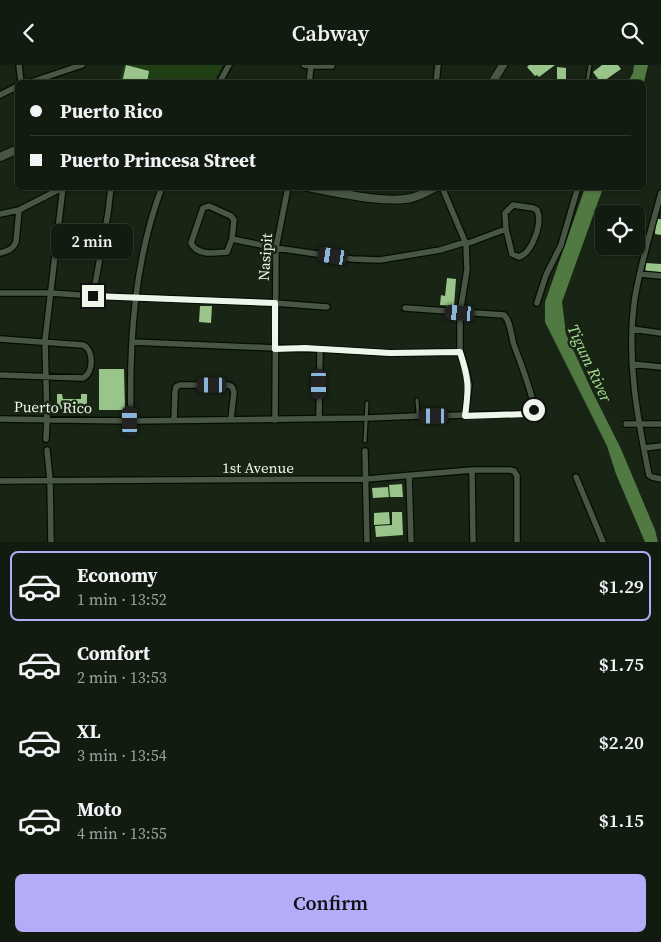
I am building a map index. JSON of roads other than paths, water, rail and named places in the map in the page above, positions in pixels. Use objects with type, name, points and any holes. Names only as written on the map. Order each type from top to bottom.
[{"type":"street","points":[[20,65],[21,80]]},
{"type":"street","points":[[35,80],[67,67],[82,65]]},
{"type":"street","points":[[221,80],[229,65]]},
{"type":"street","points":[[304,65],[332,66]]},
{"type":"street","points":[[436,80],[438,65]]},
{"type":"street","points":[[494,80],[504,65]]},
{"type":"street","points":[[309,80],[311,66]]},
{"type":"street","points":[[0,95],[15,88]]},
{"type":"street","points":[[0,157],[15,150]]},
{"type":"street","points":[[0,215],[19,210],[60,190]]},
{"type":"street","points":[[46,439],[44,341],[64,190]]},
{"type":"street","points":[[93,296],[111,190]]},
{"type":"street","points":[[130,421],[130,382],[136,297],[147,235],[161,190]]},
{"type":"street","name":"Nasipit","points":[[275,419],[276,248],[287,190]]},
{"type":"street","points":[[326,190],[383,199],[409,199],[430,190]]},
{"type":"street","points":[[443,190],[466,243],[466,270],[460,313],[460,352],[469,385],[465,416]]},
{"type":"street","points":[[537,303],[546,275],[561,245],[577,190]]},
{"type":"street","points":[[661,193],[640,273],[635,297],[632,329],[632,364],[638,424],[650,476],[661,479]]},
{"type":"street","points":[[513,205],[533,208],[537,211],[540,219],[531,248],[525,255],[519,257],[512,254],[506,229],[505,213],[513,205]]},
{"type":"street","points":[[209,206],[234,219],[232,239],[227,252],[199,252],[194,249],[191,243],[204,209],[209,206]]},
{"type":"street","points":[[0,253],[8,251],[16,242],[19,210]]},
{"type":"street","points":[[232,239],[276,248],[352,259],[380,260],[440,250],[506,229]]},
{"type":"street","points":[[640,273],[661,276]]},
{"type":"street","points":[[0,293],[51,293],[327,307]]},
{"type":"street","points":[[405,308],[460,313]]},
{"type":"street","name":"Puerto Rico","points":[[0,419],[130,421],[319,419],[528,414],[534,410],[528,380],[513,343],[507,318],[499,314],[460,313]]},
{"type":"street","points":[[632,329],[661,333]]},
{"type":"street","points":[[0,339],[84,345],[91,353],[90,372],[83,378],[0,375]]},
{"type":"street","points":[[132,342],[390,353],[460,352]]},
{"type":"street","points":[[319,419],[320,349]]},
{"type":"street","points":[[632,364],[661,367]]},
{"type":"street","points":[[174,420],[175,392],[176,387],[180,385],[228,385],[232,387],[234,392],[231,419]]},
{"type":"street","points":[[626,423],[661,424]]},
{"type":"street","points":[[644,448],[661,446]]},
{"type":"street","points":[[47,450],[50,480],[51,542]]},
{"type":"street","points":[[365,451],[367,542]]},
{"type":"street","name":"1st Avenue","points":[[0,481],[366,479],[472,470],[510,469],[517,476],[518,542]]},
{"type":"street","points":[[472,470],[473,542]]},
{"type":"street","points":[[409,476],[411,542]]},
{"type":"street","points":[[576,477],[603,542]]},
{"type":"lane","points":[[588,80],[590,65]]},
{"type":"lane","points":[[417,400],[418,416]]},
{"type":"lane","points":[[365,441],[367,403]]},
{"type":"water label","name":"Tigum River","points":[[590,363]]}]
